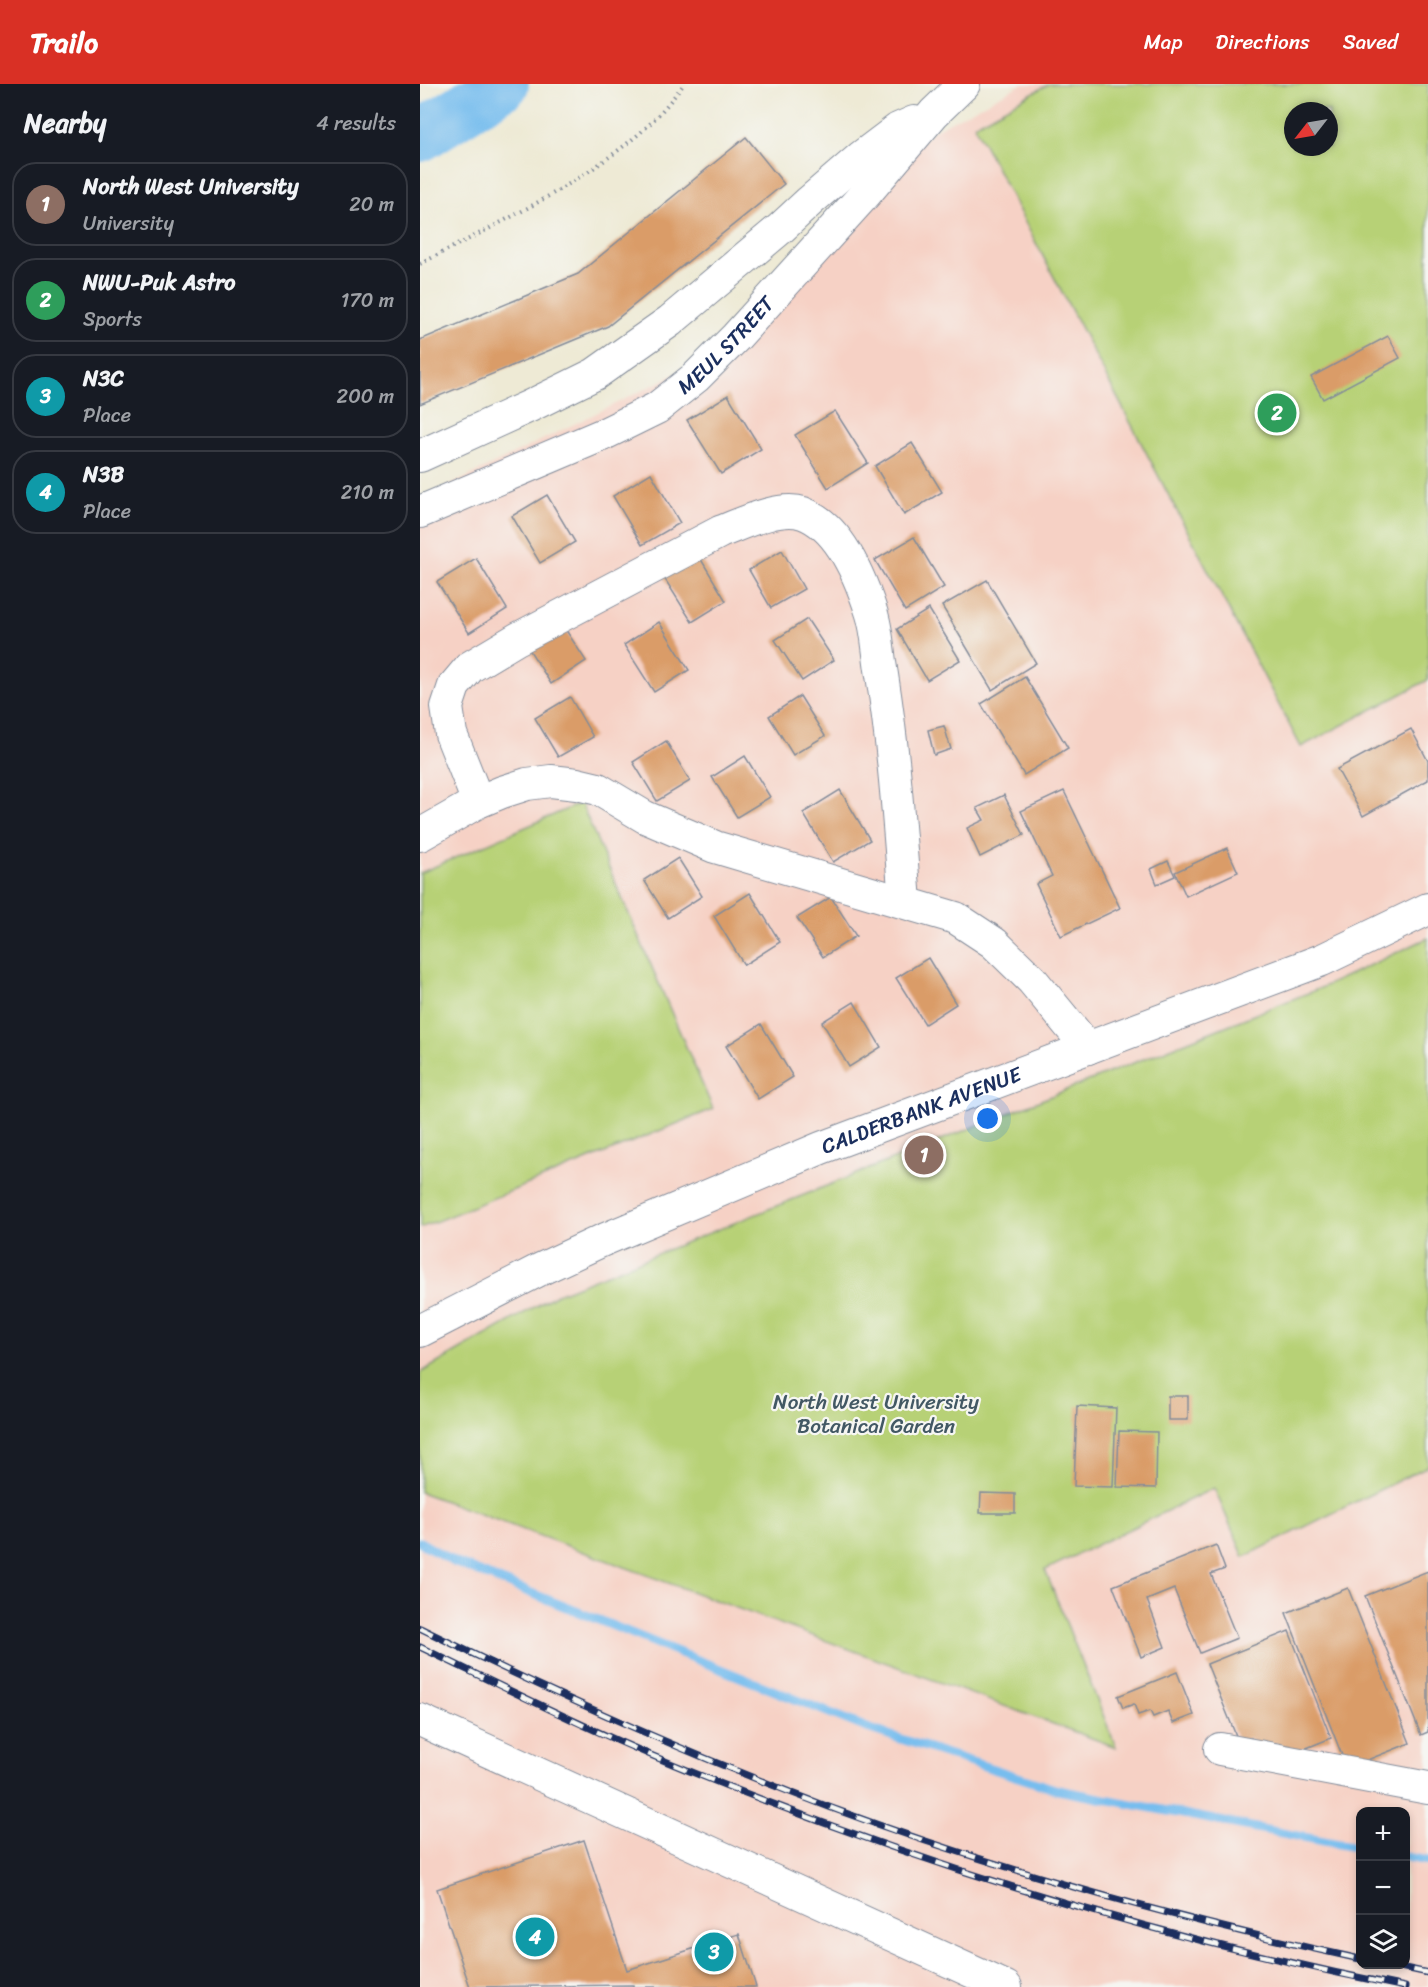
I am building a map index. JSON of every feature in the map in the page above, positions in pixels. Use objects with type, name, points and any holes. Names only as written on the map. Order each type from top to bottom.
[{"type":"street","name":"MEUL STREET","points":[[420,512],[558,454],[657,408],[696,377],[736,337],[867,192],[934,112],[964,84]]},
{"type":"street","points":[[420,456],[595,374],[670,321],[861,157],[898,129],[934,112]]},
{"type":"street","points":[[478,802],[451,734],[447,707],[454,686],[470,667],[517,639],[720,532],[763,516],[780,512],[801,512],[822,524],[846,552],[872,612],[886,705],[905,902]]},
{"type":"street","points":[[420,835],[478,802],[527,784],[551,781],[598,789],[645,817],[715,847],[956,918],[994,944],[1032,980],[1088,1048]]},
{"type":"street","name":"CALDERBANK AVENUE","points":[[420,1331],[541,1269],[821,1148],[1322,960],[1428,909]]},
{"type":"street","points":[[420,1720],[1006,1987]]},
{"type":"street","points":[[1220,1749],[1428,1788]]},
{"type":"path","points":[[420,264],[562,190],[635,137],[666,107],[684,84]]},
{"type":"shaded area","points":[[1022,84],[1428,84],[1428,1987],[420,1987],[420,498],[435,493],[700,362],[933,131]]},
{"type":"green space","points":[[1049,84],[1428,84],[1428,680],[1301,747],[974,125]]},
{"type":"green space","points":[[581,803],[713,1109],[420,1228],[420,873]]},
{"type":"green space","name":"North West University Botanical Garden","points":[[1428,938],[1428,1466],[1244,1557],[1214,1488],[1045,1570],[1116,1747],[420,1492],[420,1373],[557,1294],[1323,987]]},
{"type":"building","points":[[746,137],[784,184],[608,326],[420,404],[420,340],[578,274]]},
{"type":"building","points":[[1388,336],[1400,358],[1323,399],[1311,377]]},
{"type":"building","points":[[728,395],[761,449],[721,474],[687,420]]},
{"type":"building","points":[[835,411],[868,463],[828,488],[795,435]]},
{"type":"building","points":[[912,443],[942,492],[904,515],[875,466]]},
{"type":"building","points":[[651,473],[680,523],[642,545],[613,496]]},
{"type":"building","points":[[547,495],[575,542],[540,563],[512,516]]},
{"type":"building","points":[[914,537],[944,587],[905,611],[875,560]]},
{"type":"building","points":[[782,550],[804,589],[771,608],[749,570]]},
{"type":"building","points":[[696,551],[726,601],[692,622],[661,573]]},
{"type":"building","points":[[476,558],[507,609],[469,633],[437,582]]},
{"type":"building","points":[[987,580],[1036,663],[992,690],[942,606]]},
{"type":"building","points":[[929,609],[960,660],[927,680],[897,629]]},
{"type":"building","points":[[807,619],[834,660],[802,681],[775,640]]},
{"type":"building","points":[[659,622],[689,670],[654,692],[624,645]]},
{"type":"building","points":[[562,624],[586,661],[551,684],[527,646]]},
{"type":"building","points":[[1025,677],[1068,748],[1024,775],[981,704]]},
{"type":"building","points":[[800,696],[825,736],[793,755],[769,716]]},
{"type":"building","points":[[570,697],[593,737],[558,757],[535,718]]},
{"type":"building","points":[[944,726],[951,749],[934,755],[928,730]]},
{"type":"building","points":[[1411,729],[1428,761],[1428,780],[1363,816],[1337,769]]},
{"type":"building","points":[[666,741],[690,781],[657,801],[633,762]]},
{"type":"building","points":[[745,756],[770,797],[737,817],[712,777]]},
{"type":"building","points":[[840,790],[870,840],[833,862],[803,813]]},
{"type":"building","points":[[1064,791],[1120,908],[1061,936],[1036,884],[1052,876],[1021,811]]},
{"type":"building","points":[[1004,795],[1024,835],[980,857],[967,828],[984,820],[977,808]]},
{"type":"building","points":[[1227,848],[1238,872],[1186,896],[1175,872]]},
{"type":"building","points":[[678,858],[702,896],[668,918],[644,880]]},
{"type":"building","points":[[1168,861],[1175,876],[1157,884],[1151,869]]},
{"type":"building","points":[[750,893],[780,942],[744,965],[714,916]]},
{"type":"building","points":[[831,897],[856,936],[823,957],[797,918]]},
{"type":"building","points":[[928,958],[956,1004],[925,1024],[896,978]]},
{"type":"building","points":[[854,1002],[881,1047],[849,1067],[822,1022]]},
{"type":"building","points":[[761,1024],[793,1077],[758,1099],[726,1046]]},
{"type":"building","points":[[1168,1396],[1188,1396],[1188,1420],[1168,1420]]},
{"type":"building","points":[[1077,1406],[1116,1408],[1113,1487],[1074,1486]]},
{"type":"building","points":[[1119,1431],[1157,1432],[1156,1488],[1117,1487]]},
{"type":"building","points":[[981,1493],[1015,1494],[1015,1513],[980,1513]]},
{"type":"building","points":[[1216,1545],[1225,1569],[1211,1574],[1237,1638],[1200,1653],[1174,1589],[1147,1600],[1165,1647],[1141,1657],[1113,1586]]},
{"type":"building","points":[[1428,1571],[1428,1732],[1421,1735],[1365,1596]]},
{"type":"building","points":[[1348,1588],[1410,1743],[1347,1768],[1286,1613]]},
{"type":"building","points":[[1289,1631],[1331,1738],[1282,1758],[1276,1743],[1256,1751],[1251,1738],[1239,1743],[1207,1664]]},
{"type":"building","points":[[1177,1672],[1194,1715],[1173,1723],[1168,1711],[1153,1717],[1150,1711],[1138,1715],[1134,1704],[1123,1708],[1118,1696]]},
{"type":"building","points":[[584,1840],[627,1970],[739,1934],[756,1987],[633,1987],[633,1985],[470,1987],[437,1889]]},
{"type":"waterway","points":[[420,136],[503,84]]},
{"type":"waterway","points":[[420,1542],[454,1562],[867,1728],[1058,1790],[1356,1847]]},
{"type":"waterway","points":[[1410,1858],[1428,1861]]},
{"type":"railway","points":[[420,1628],[572,1700],[674,1745],[777,1787],[894,1830],[1026,1873],[1159,1911],[1356,1958]]},
{"type":"railway","points":[[420,1647],[623,1743],[744,1793],[837,1828],[1023,1890],[1118,1918],[1213,1944],[1405,1987]]},
{"type":"railway","points":[[1409,1969],[1428,1973]]},
{"type":"place","name":"NWU-Puk Astro","points":[[1277,413]]},
{"type":"place","name":"North West University","points":[[924,1155]]},
{"type":"place","name":"N3B","points":[[535,1937]]},
{"type":"place","name":"N3C","points":[[714,1952]]}]
